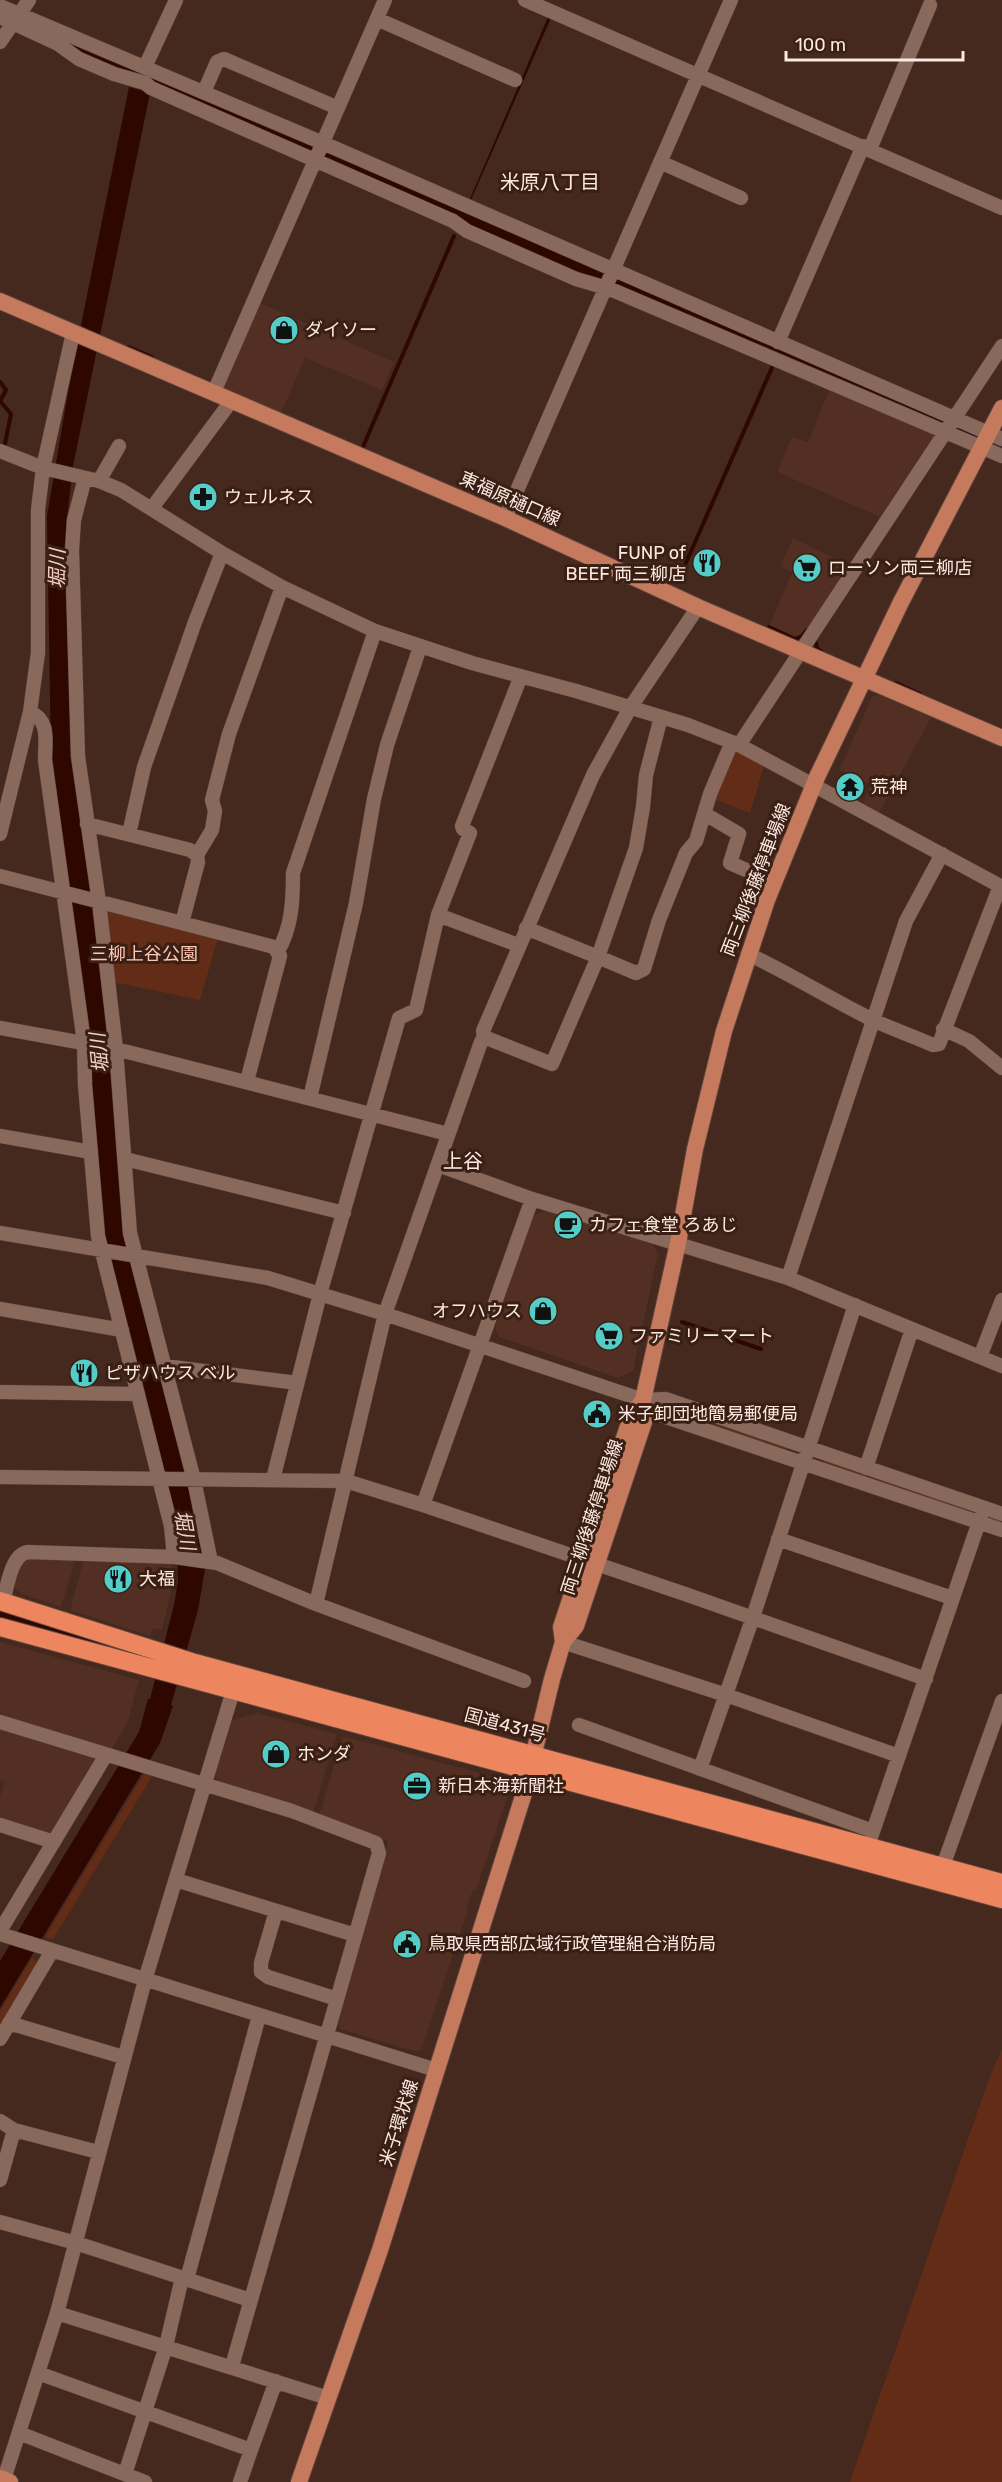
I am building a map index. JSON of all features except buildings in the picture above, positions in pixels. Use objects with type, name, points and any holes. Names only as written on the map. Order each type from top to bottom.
[{"type":"highway","name":"国道431号","points":[[1,1602],[150,1659]]},
{"type":"highway","name":"国道431号","points":[[0,1628],[150,1659],[532,1764],[1002,1899]]},
{"type":"highway","name":"国道431号","points":[[192,1671],[233,1691],[532,1764],[871,1839],[943,1866],[1002,1883]]},
{"type":"main road","name":"東福原樋口線","points":[[0,301],[505,518],[698,607],[1002,738]]},
{"type":"main road","name":"両三柳後藤停車場線","points":[[532,1764],[563,1642],[576,1626],[590,1562],[644,1422],[642,1400],[678,1242],[695,1149],[724,1031],[748,954],[813,785],[945,515],[989,440],[1002,408]]},
{"type":"main road","name":"米子環状線","points":[[299,2482],[380,2250],[532,1764]]},
{"type":"street","points":[[0,42],[29,0]]},
{"type":"street","points":[[146,67],[176,0]]},
{"type":"street","points":[[214,392],[385,0]]},
{"type":"street","points":[[525,0],[1002,208]]},
{"type":"street","points":[[505,518],[731,0]]},
{"type":"street","points":[[778,342],[930,5]]},
{"type":"street","points":[[0,6],[79,59],[114,74],[131,77],[151,88],[319,151],[948,426],[989,440],[1002,456]]},
{"type":"street","points":[[0,17],[16,18],[146,67],[204,92],[453,220],[467,231],[576,279],[609,279],[778,342],[948,426]]},
{"type":"street","points":[[377,19],[515,80]]},
{"type":"street","points":[[204,92],[217,62],[224,59],[338,108]]},
{"type":"street","points":[[660,162],[741,198]]},
{"type":"street","points":[[0,834],[30,712],[38,653],[38,510],[42,468],[75,334]]},
{"type":"street","points":[[526,928],[636,973],[644,969],[659,920],[686,853],[696,841],[710,794],[736,743],[802,651],[1002,346]]},
{"type":"street","points":[[152,508],[232,400]]},
{"type":"street","points":[[99,481],[119,446]]},
{"type":"street","points":[[0,451],[42,468],[99,481],[121,490],[222,553],[282,587],[375,631],[420,647],[661,717],[736,743],[1001,886],[939,1044],[933,1045],[874,1021],[808,986],[787,972],[748,954]]},
{"type":"street","points":[[78,477],[72,550],[78,756],[116,1049],[130,1233],[138,1256],[194,1480],[209,1562]]},
{"type":"street","points":[[129,834],[144,767],[222,553]]},
{"type":"street","points":[[182,923],[198,862],[197,855],[212,831],[215,811],[212,800],[229,734],[282,587]]},
{"type":"street","points":[[316,1604],[386,1314],[484,1037],[483,1031],[593,775],[630,708],[698,607]]},
{"type":"street","points":[[278,951],[293,909],[293,873],[375,631]]},
{"type":"street","points":[[310,1098],[356,903],[374,799],[387,745],[420,647]]},
{"type":"street","points":[[273,1479],[320,1294],[399,1018],[416,1010],[438,915],[471,833],[462,826],[521,676]]},
{"type":"street","points":[[30,712],[41,718],[45,725],[45,760],[69,895],[84,1042],[85,1085],[98,1236],[171,1526],[175,1557]]},
{"type":"street","points":[[484,1037],[552,1064],[598,957],[636,848],[646,775],[661,717]]},
{"type":"street","points":[[705,814],[739,834],[730,863],[774,882]]},
{"type":"street","points":[[87,824],[190,850],[197,855]]},
{"type":"street","points":[[788,1278],[906,921],[942,854]]},
{"type":"street","points":[[0,876],[274,947],[280,956],[247,1081]]},
{"type":"street","points":[[438,915],[518,945]]},
{"type":"street","points":[[0,1028],[116,1049],[448,1134]]},
{"type":"street","points":[[943,1029],[969,1041],[1002,1068]]},
{"type":"street","points":[[0,1136],[91,1152]]},
{"type":"street","points":[[125,1159],[344,1213]]},
{"type":"street","points":[[438,1165],[532,1199],[678,1242],[788,1278],[1002,1366]]},
{"type":"street","points":[[423,1505],[532,1199]]},
{"type":"street","points":[[0,1233],[101,1248],[268,1278],[386,1314],[642,1400],[666,1399],[1002,1514]]},
{"type":"street","points":[[980,1357],[1002,1300]]},
{"type":"street","points":[[700,1769],[753,1617],[855,1305]]},
{"type":"street","points":[[0,1309],[122,1330]]},
{"type":"street","points":[[866,1468],[912,1329]]},
{"type":"street","points":[[165,1366],[297,1383]]},
{"type":"street","points":[[0,1392],[138,1394]]},
{"type":"street","points":[[642,1400],[660,1415],[1002,1530]]},
{"type":"street","points":[[0,1477],[346,1481],[753,1617],[926,1678]]},
{"type":"street","points":[[579,1725],[700,1769],[871,1839],[983,1508]]},
{"type":"street","points":[[778,1539],[952,1598]]},
{"type":"street","points":[[1,1602],[16,1560],[24,1552],[175,1557],[209,1562],[524,1681]]},
{"type":"street","points":[[563,1642],[726,1695],[898,1756]]},
{"type":"street","points":[[4,2480],[57,2313],[123,2057],[233,1691]]},
{"type":"street","points":[[943,1866],[1002,1701]]},
{"type":"street","points":[[0,1722],[292,1811],[376,1843],[379,1853],[232,2366]]},
{"type":"street","points":[[112,1756],[54,1842],[3,1934],[435,2070]]},
{"type":"street","points":[[0,1825],[54,1842]]},
{"type":"street","points":[[176,1880],[356,1935]]},
{"type":"street","points":[[276,1911],[261,1963],[261,1972],[268,1977],[337,1999]]},
{"type":"street","points":[[0,2039],[49,1950]]},
{"type":"street","points":[[125,2474],[147,2411],[259,2016]]},
{"type":"street","points":[[9,2023],[123,2057]]},
{"type":"street","points":[[0,2121],[14,2130],[98,2152]]},
{"type":"street","points":[[0,2180],[14,2130]]},
{"type":"street","points":[[0,2222],[76,2243],[250,2300]]},
{"type":"street","points":[[57,2313],[232,2366],[328,2398]]},
{"type":"street","points":[[38,2373],[250,2450]]},
{"type":"street","points":[[240,2482],[276,2380]]},
{"type":"street","points":[[19,2433],[145,2482]]},
{"type":"shaded area","name":"ダイソー","points":[[258,302],[394,362],[382,390],[305,358],[281,413],[222,387]]},
{"type":"shaded area","points":[[830,388],[935,434],[880,517],[777,472],[792,437],[808,442]]},
{"type":"shaded area","points":[[793,538],[851,566],[800,640],[769,626],[792,573],[780,566]]},
{"type":"shaded area","points":[[879,695],[931,718],[878,815],[861,807],[871,785],[839,770],[872,697]]},
{"type":"shaded area","points":[[544,1211],[652,1243],[658,1253],[633,1371],[618,1378],[499,1337],[495,1328],[515,1269],[534,1216]]},
{"type":"shaded area","points":[[28,1557],[76,1558],[61,1607],[22,1594],[13,1587],[21,1562]]},
{"type":"shaded area","points":[[84,1559],[172,1563],[170,1596],[162,1630],[153,1628],[150,1636],[70,1610]]},
{"type":"shaded area","points":[[0,1642],[139,1680],[128,1722],[111,1750],[0,1715]]},
{"type":"shaded area","name":"ホンダ","points":[[257,1713],[337,1734],[313,1813],[219,1783],[215,1775],[232,1720]]},
{"type":"shaded area","points":[[0,1727],[92,1755],[95,1764],[54,1831],[46,1834],[0,1820],[0,1797],[5,1781],[0,1780]]},
{"type":"shaded area","name":"鳥取県西部広域行政管理組合消防局","points":[[343,1736],[502,1779],[509,1792],[476,1890],[472,1892],[421,2050],[417,2052],[340,2029],[336,2021],[388,1841],[319,1815]]},
{"type":"green space","points":[[731,748],[765,763],[750,813],[711,798]]},
{"type":"green space","name":"三柳上谷公園","points":[[108,910],[218,938],[200,1000],[113,982],[104,914]]},
{"type":"green space","points":[[668,1408],[784,1446],[788,1450],[785,1451],[667,1411]]},
{"type":"green space","points":[[824,1460],[964,1507],[963,1510],[823,1463]]},
{"type":"green space","points":[[0,1608],[148,1657],[148,1658],[0,1614]]},
{"type":"green space","points":[[145,1772],[153,1775],[53,1939],[45,1937]]},
{"type":"green space","points":[[32,1958],[39,1962],[0,2029],[0,2011]]},
{"type":"green space","points":[[1002,2049],[1002,2482],[850,2482],[988,2081]]},
{"type":"water","points":[[548,17],[551,18],[470,202],[469,201]]},
{"type":"water","name":"堀川","points":[[129,87],[150,93],[73,466],[66,526],[67,583],[96,926],[113,1062],[124,1238],[129,1241],[207,1557],[198,1610],[171,1705],[173,1706],[160,1743],[0,2008],[0,1961],[139,1732],[148,1699],[150,1699],[178,1581],[177,1550],[102,1237],[51,756],[47,516],[71,375]]},
{"type":"waterway","points":[[83,49],[1002,448]]},
{"type":"waterway","points":[[362,449],[454,236]]},
{"type":"waterway","points":[[128,347],[152,357]]},
{"type":"waterway","points":[[681,574],[774,363]]},
{"type":"waterway","points":[[0,382],[6,390],[0,401],[11,414],[4,448]]},
{"type":"waterway","points":[[769,627],[795,639],[807,630]]},
{"type":"waterway","points":[[816,643],[817,649],[821,651]]},
{"type":"waterway","points":[[896,683],[920,694]]},
{"type":"waterway","points":[[682,1322],[761,1349]]},
{"type":"waterway","points":[[0,1616],[112,1648]]},
{"type":"place","name":"ダイソー","points":[[284,330]]},
{"type":"place","name":"ウェルネス","points":[[203,497]]},
{"type":"place","name":"FUNP of BEEF 両三柳店","points":[[707,563]]},
{"type":"place","name":"ローソン両三柳店","points":[[807,568]]},
{"type":"place","name":"荒神","points":[[850,787]]},
{"type":"place","name":"カフェ食堂 ろあじ","points":[[568,1225]]},
{"type":"place","name":"オフハウス","points":[[543,1311]]},
{"type":"place","name":"ファミリーマート","points":[[609,1336]]},
{"type":"place","name":"ピザハウス ベル","points":[[84,1373]]},
{"type":"place","name":"米子卸団地簡易郵便局","points":[[597,1414]]},
{"type":"place","name":"大福","points":[[118,1579]]},
{"type":"place","name":"ホンダ","points":[[276,1754]]},
{"type":"place","name":"新日本海新聞社","points":[[417,1786]]},
{"type":"place","name":"鳥取県西部広域行政管理組合消防局","points":[[407,1944]]},
{"type":"district","name":"米原八丁目","points":[[550,182]]},
{"type":"district","name":"上谷","points":[[463,1161]]}]
